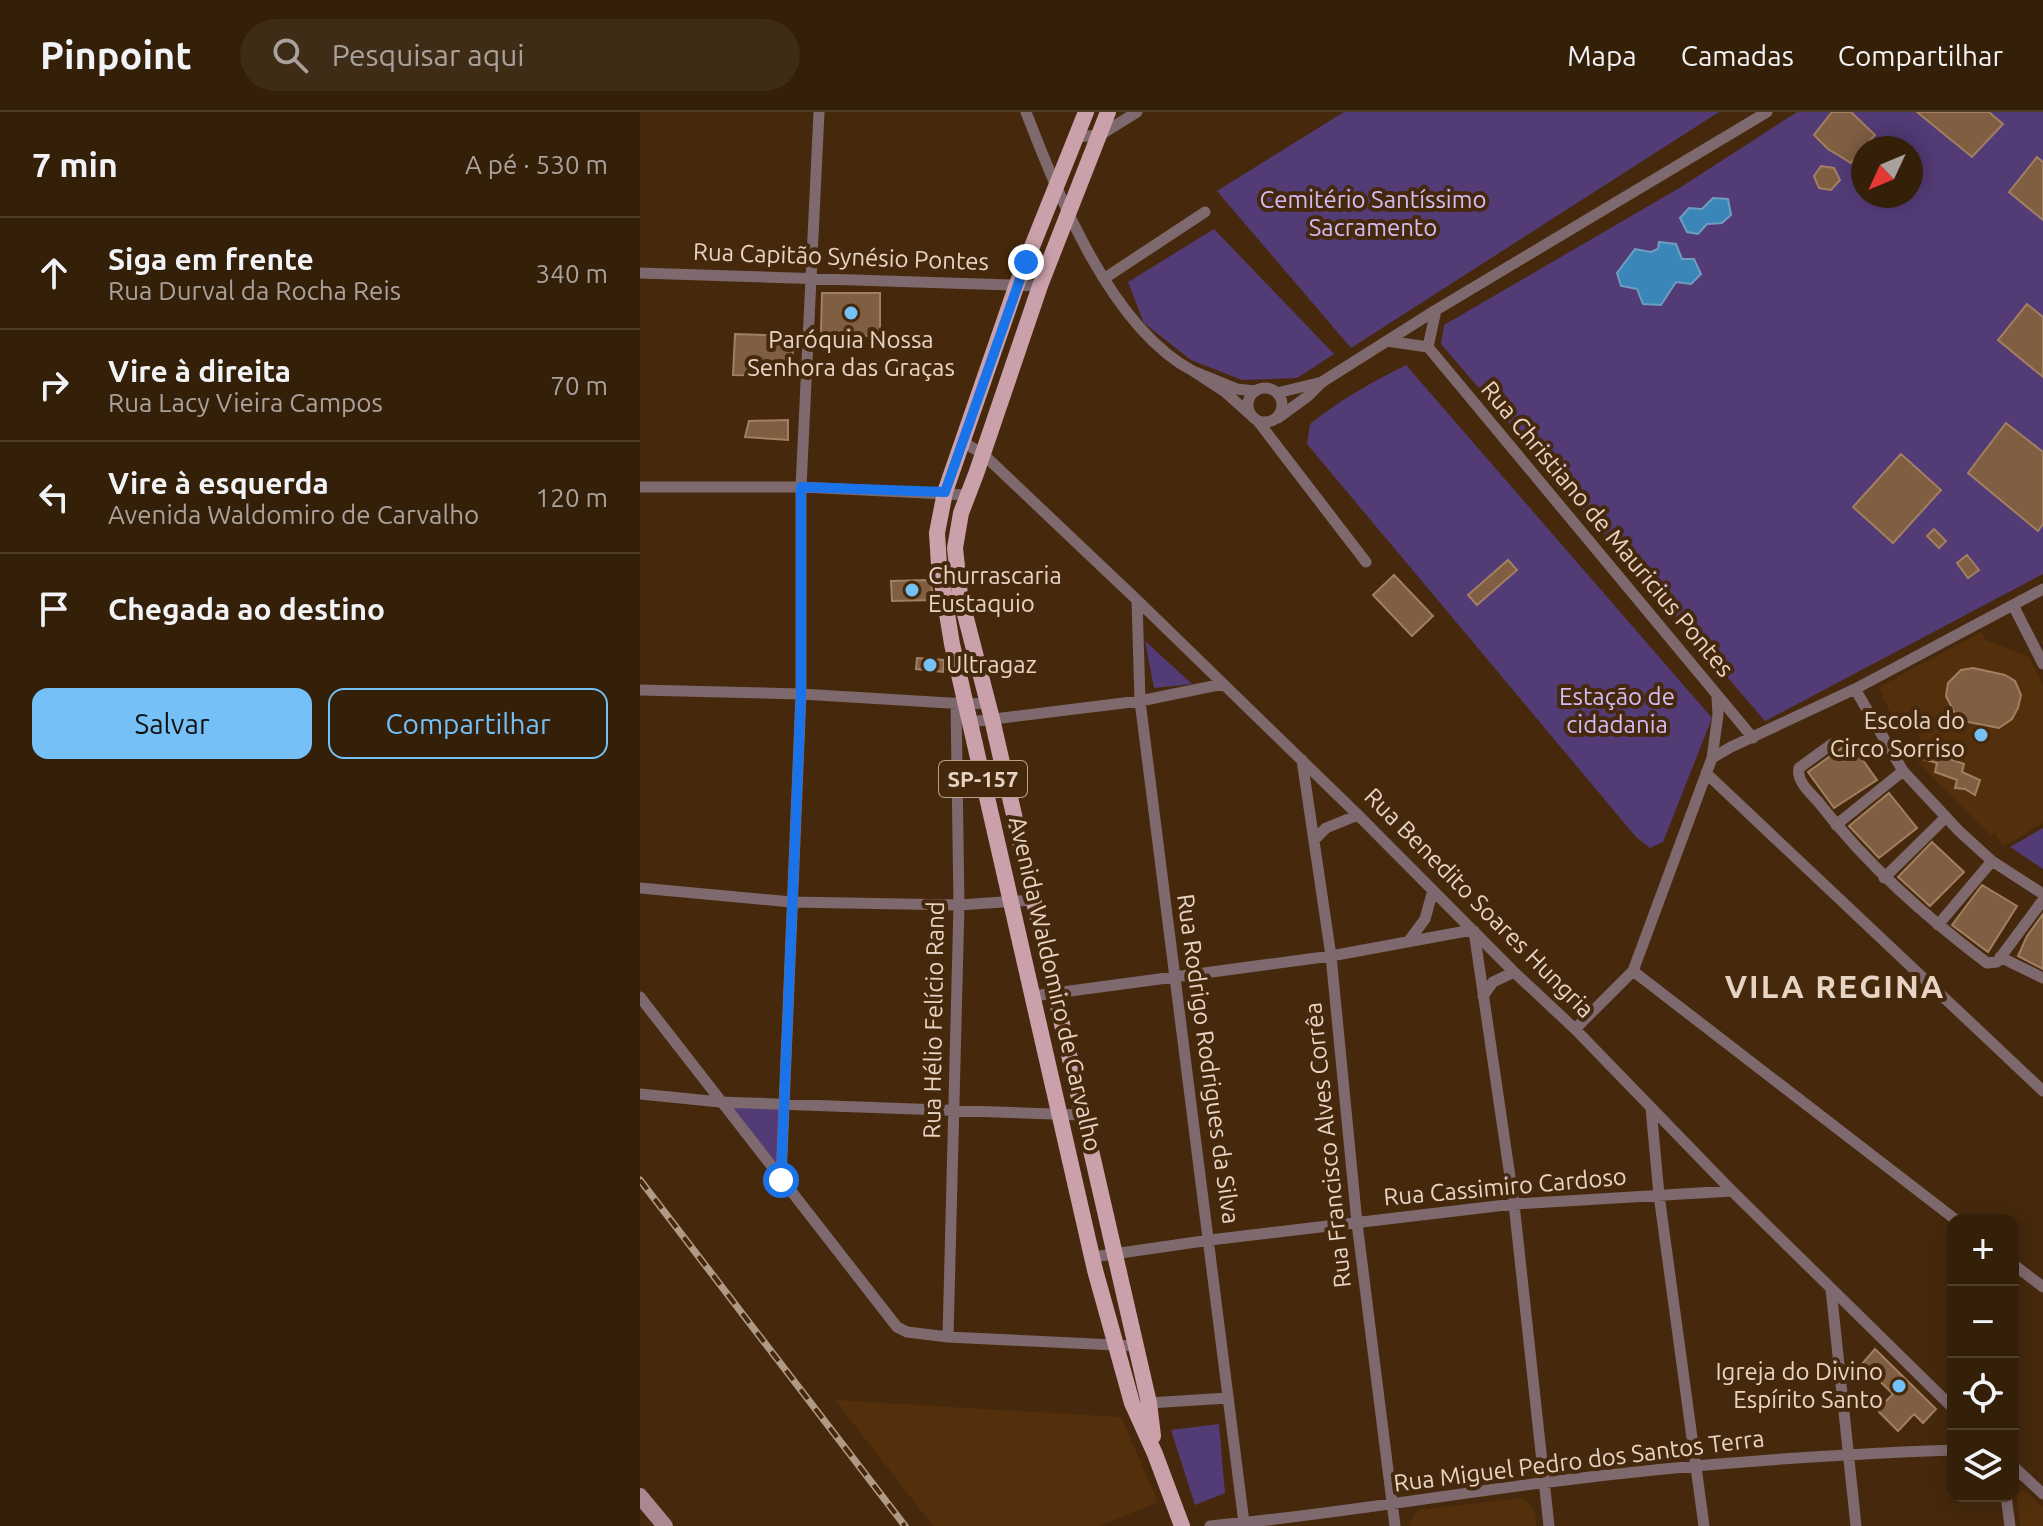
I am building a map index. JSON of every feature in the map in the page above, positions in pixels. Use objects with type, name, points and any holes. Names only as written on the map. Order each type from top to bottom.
[{"type":"main road","name":"Avenida Waldomiro de Carvalho","points":[[1086,112],[1017,284],[945,492],[937,533],[939,565],[961,704],[970,722],[1093,1257],[1132,1403],[1182,1526]]},
{"type":"main road","name":"Avenida Waldomiro de Carvalho","points":[[1108,112],[1040,286],[967,495],[955,548],[960,595],[990,711],[1149,1403],[1155,1454]]},
{"type":"main road","points":[[640,1496],[665,1526]]},
{"type":"street","points":[[781,1180],[801,694],[801,487],[819,112]]},
{"type":"street","points":[[1026,112],[1056,190],[1105,278],[1137,326],[1159,349],[1225,392],[1255,418],[1366,562]]},
{"type":"street","points":[[1077,137],[1100,135],[1137,112]]},
{"type":"street","points":[[1255,418],[1267,422],[1277,418],[1322,382],[1436,310],[1767,112]]},
{"type":"street","points":[[1105,278],[1205,212]]},
{"type":"street","name":"Rua Capitão Synésio Pontes","points":[[640,273],[1040,286]]},
{"type":"street","points":[[1387,341],[1428,347],[1436,310]]},
{"type":"street","name":"Rua Christiano de Mauricius Pontes","points":[[1428,347],[1753,738]]},
{"type":"street","points":[[1193,371],[1237,389],[1255,391],[1267,388],[1277,393],[1322,382]]},
{"type":"street","points":[[1255,391],[1249,401],[1255,418]]},
{"type":"street","points":[[1277,393],[1282,408],[1277,418]]},
{"type":"street","name":"Rua Benedito Soares Hungria","points":[[963,442],[983,454],[1302,760],[1947,1402]]},
{"type":"street","points":[[640,487],[801,487],[967,495]]},
{"type":"street","points":[[1712,758],[1855,689],[2043,589]]},
{"type":"street","name":"Rua Rodrigo Rodrigues da Silva","points":[[1137,600],[1140,701],[1244,1523]]},
{"type":"street","points":[[2013,605],[2043,664]]},
{"type":"street","points":[[640,690],[801,694],[961,704],[990,711],[1140,701],[1223,684]]},
{"type":"street","points":[[1855,689],[1903,771],[1992,861],[2043,894]]},
{"type":"street","points":[[1575,1029],[1633,971],[1712,758],[1718,715],[1717,696]]},
{"type":"street","name":"Rua Hélio Felício Rand","points":[[948,1337],[961,704]]},
{"type":"street","points":[[970,722],[990,711]]},
{"type":"street","points":[[1832,744],[1799,768],[1798,774],[1836,825],[1884,878],[1987,963],[1997,962],[2043,900]]},
{"type":"street","name":"Rua Francisco Alves Corrêa","points":[[1302,760],[1331,956],[1357,1223],[1395,1526]]},
{"type":"street","points":[[1836,825],[1903,771]]},
{"type":"street","points":[[1706,773],[2043,1091]]},
{"type":"street","points":[[1314,840],[1326,828],[1358,815]]},
{"type":"street","points":[[1884,878],[1946,817]]},
{"type":"street","points":[[1938,925],[1992,861]]},
{"type":"street","points":[[640,888],[792,902],[959,905],[1033,900]]},
{"type":"street","points":[[1407,943],[1425,919],[1433,890]]},
{"type":"street","points":[[1033,996],[1331,956],[1473,931],[1514,1204],[1549,1526]]},
{"type":"street","points":[[2000,957],[2043,978]]},
{"type":"street","points":[[1633,971],[1948,1214]]},
{"type":"street","points":[[1483,996],[1493,982],[1514,972]]},
{"type":"street","points":[[640,997],[897,1327],[907,1332],[948,1337],[1135,1346]]},
{"type":"street","points":[[640,1094],[720,1102],[955,1108],[1082,1115]]},
{"type":"street","points":[[1651,1108],[1659,1195],[1704,1526]]},
{"type":"street","name":"Rua Cassimiro Cardoso","points":[[1093,1257],[1514,1204],[1732,1191]]},
{"type":"street","points":[[2019,1269],[2043,1287]]},
{"type":"street","points":[[1831,1289],[1856,1526]]},
{"type":"street","points":[[1149,1403],[1228,1398]]},
{"type":"street","name":"Rua Miguel Pedro dos Santos Terra","points":[[1210,1526],[1544,1483],[1696,1467],[1847,1454],[1947,1450]]},
{"type":"street","points":[[2019,1472],[2043,1494]]},
{"type":"street","points":[[2007,1502],[2010,1526]]},
{"type":"shaded area","name":"Escola do Circo Sorriso","points":[[1981,632],[1986,640],[2029,657],[2043,685],[2043,823],[2003,847],[1995,833],[1990,835],[1917,761],[1921,740],[1916,729],[1909,719],[1889,711],[1879,687]]},
{"type":"shaded area","points":[[835,1400],[1121,1417],[1158,1502],[1100,1526],[933,1526]]},
{"type":"shaded area","points":[[2024,1490],[2043,1507],[2043,1526],[2020,1526],[2019,1492]]},
{"type":"shaded area","points":[[1523,1498],[1535,1512],[1536,1526],[1411,1526],[1410,1522],[1418,1510]]},
{"type":"green space","name":"Cemitério Santíssimo Sacramento","points":[[1344,112],[1719,112],[1351,348],[1217,191]]},
{"type":"green space","points":[[1797,112],[2043,112],[2043,574],[1765,721],[1441,344],[1444,325],[1681,187]]},
{"type":"green space","points":[[1214,229],[1334,354],[1297,378],[1242,380],[1191,360],[1144,323],[1128,282]]},
{"type":"green space","name":"Estação de cidadania","points":[[1406,365],[1712,718],[1663,842],[1650,848],[1636,837],[1307,444],[1310,424],[1356,392]]},
{"type":"green space","points":[[1145,641],[1192,684],[1154,688]]},
{"type":"green space","points":[[2043,828],[2043,869],[2010,847]]},
{"type":"green space","points":[[725,1105],[782,1105],[779,1172]]},
{"type":"green space","points":[[1219,1424],[1225,1493],[1195,1505],[1171,1430]]},
{"type":"water","points":[[1713,198],[1728,199],[1731,215],[1722,223],[1707,224],[1698,234],[1687,232],[1680,218],[1689,208],[1702,209]]},
{"type":"water","points":[[1659,242],[1676,244],[1682,259],[1694,259],[1701,274],[1691,284],[1676,282],[1661,305],[1643,304],[1637,289],[1621,286],[1617,273],[1635,249],[1651,252],[1658,249]]},
{"type":"building","points":[[1832,112],[1851,112],[1875,135],[1851,136],[1851,163],[1828,149],[1814,135]]},
{"type":"building","points":[[1917,112],[1989,112],[2003,124],[1972,157]]},
{"type":"building","points":[[2037,157],[2043,162],[2043,220],[2009,192]]},
{"type":"building","points":[[1821,166],[1834,168],[1840,180],[1831,190],[1819,188],[1814,176]]},
{"type":"building","name":"Paróquia Nossa Senhora das Graças","points":[[822,293],[880,293],[880,337],[821,332]]},
{"type":"building","points":[[2027,304],[2043,317],[2043,377],[1998,340]]},
{"type":"building","points":[[735,334],[793,336],[793,376],[733,375]]},
{"type":"building","points":[[788,420],[788,440],[745,437],[749,421]]},
{"type":"building","points":[[2006,423],[2043,452],[2043,524],[2038,531],[1968,473]]},
{"type":"building","points":[[1901,454],[1941,490],[1893,543],[1853,507]]},
{"type":"building","points":[[1934,529],[1946,541],[1939,548],[1927,536]]},
{"type":"building","points":[[1967,555],[1979,570],[1968,578],[1957,563]]},
{"type":"building","points":[[1508,560],[1517,570],[1477,605],[1468,595]]},
{"type":"building","points":[[1394,575],[1433,616],[1412,636],[1373,595]]},
{"type":"building","name":"Churrascaria Eustaquio","points":[[930,580],[934,600],[892,601],[891,581]]},
{"type":"building","name":"Ultragaz","points":[[917,658],[944,660],[943,672],[916,669]]},
{"type":"building","points":[[1973,668],[2005,675],[2015,681],[2021,695],[2018,708],[2012,719],[1999,728],[1963,721],[1946,696],[1948,683],[1961,670]]},
{"type":"building","points":[[1850,742],[1877,780],[1834,808],[1808,772]]},
{"type":"building","points":[[1929,745],[1947,749],[1944,757],[1964,764],[1962,772],[1980,780],[1975,795],[1955,788],[1957,780],[1935,772],[1937,763],[1923,759]]},
{"type":"building","points":[[1889,793],[1917,828],[1879,858],[1849,826]]},
{"type":"building","points":[[1932,842],[1964,872],[1930,906],[1898,877]]},
{"type":"building","points":[[1982,885],[2017,906],[1988,952],[1952,925]]},
{"type":"building","points":[[2043,914],[2043,969],[2018,956],[2027,936]]},
{"type":"building","name":"Igreja do Divino Espírito Santo","points":[[1875,1349],[1936,1409],[1923,1423],[1914,1414],[1898,1431],[1877,1410],[1893,1394],[1862,1364]]},
{"type":"railway","points":[[640,1180],[905,1526]]},
{"type":"place","name":"Paróquia Nossa Senhora das Graças","points":[[851,313]]},
{"type":"place","name":"Churrascaria Eustaquio","points":[[912,590]]},
{"type":"place","name":"Ultragaz","points":[[930,665]]},
{"type":"place","name":"Escola do Circo Sorriso","points":[[1981,735]]},
{"type":"place","name":"Igreja do Divino Espírito Santo","points":[[1899,1386]]},
{"type":"district","name":"VILA REGINA","points":[[1835,987]]},
{"type":"route","points":[[781,1180],[801,694],[801,487],[945,492],[1026,262]]}]
